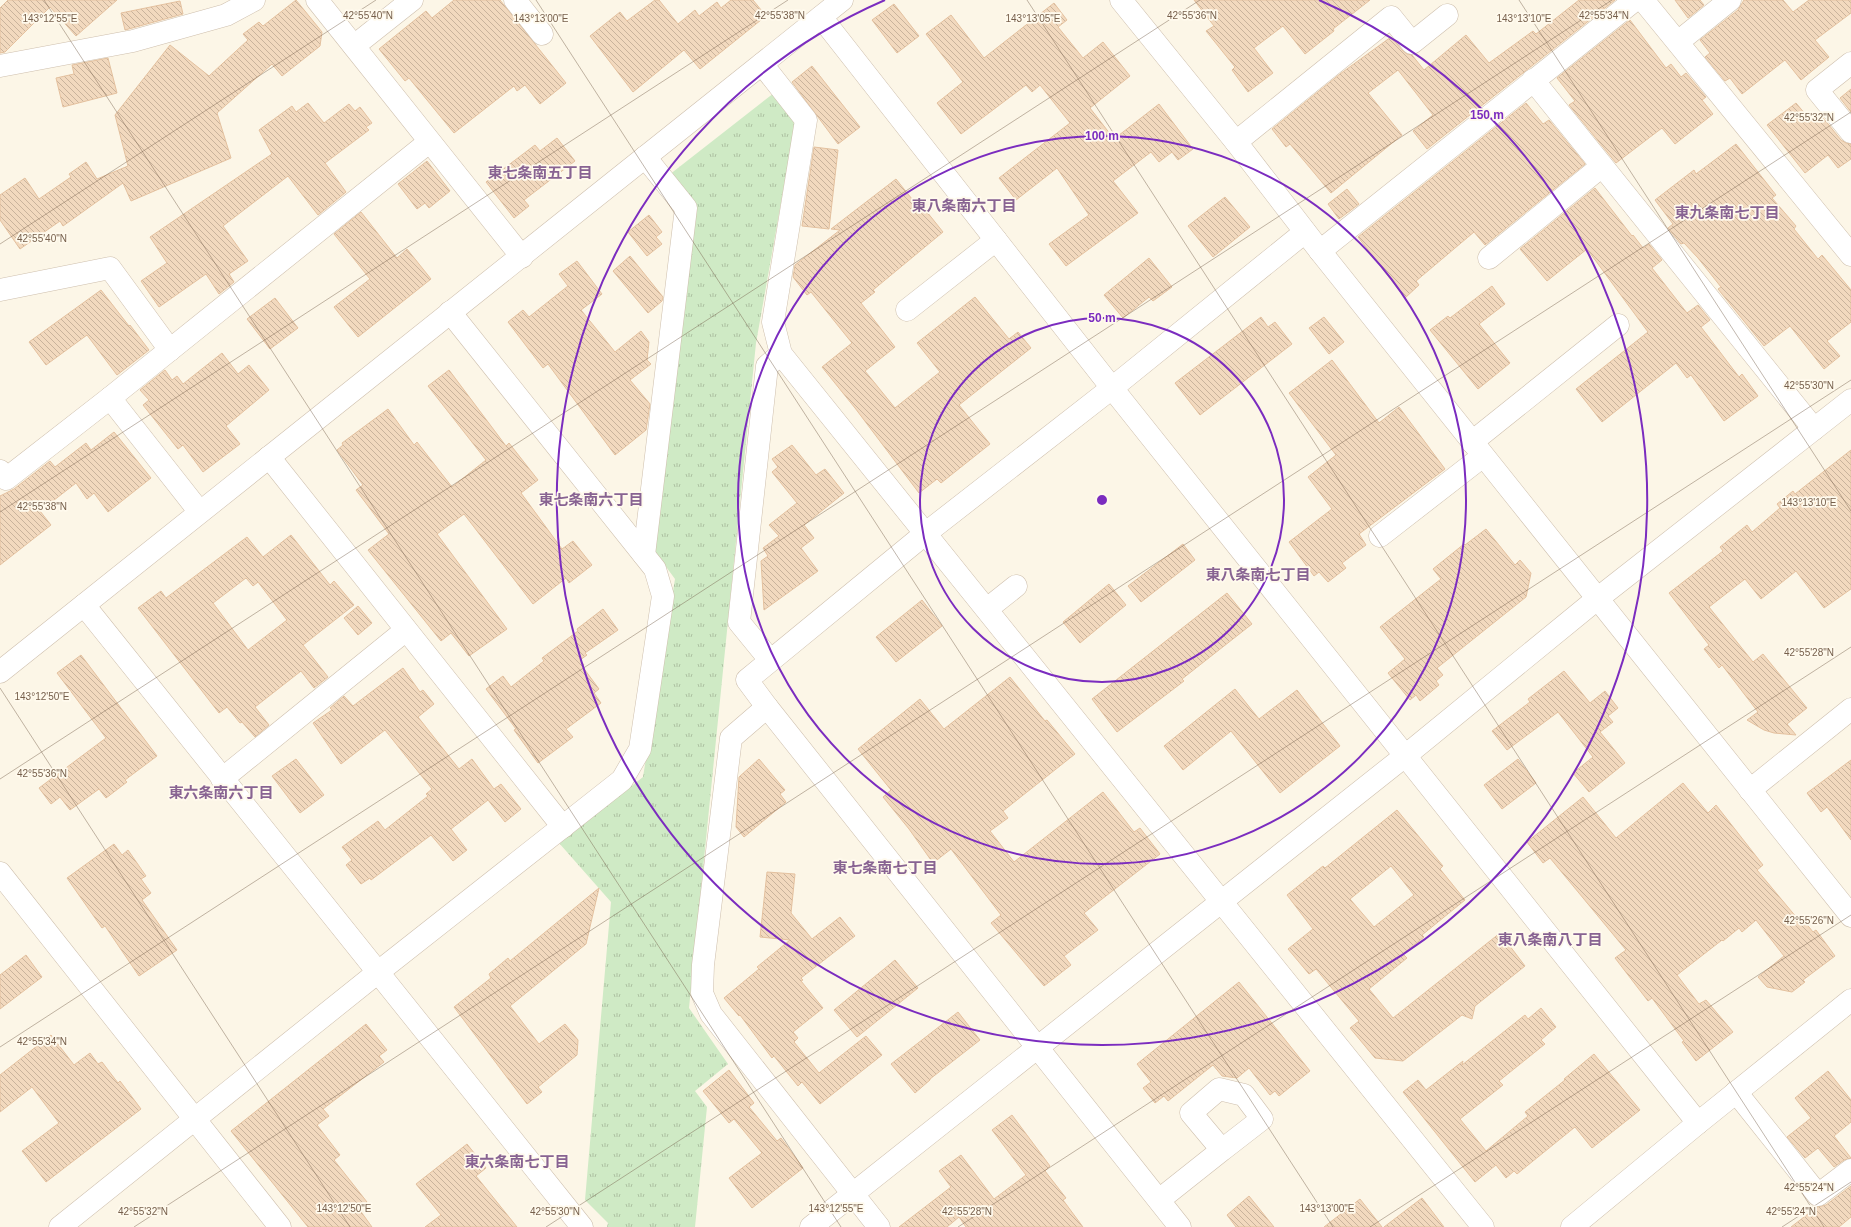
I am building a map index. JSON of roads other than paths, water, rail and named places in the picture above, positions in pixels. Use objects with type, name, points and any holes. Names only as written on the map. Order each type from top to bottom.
[{"type":"street","points":[[0,66],[133,41],[226,14],[254,0]]},
{"type":"street","points":[[317,0],[429,142],[522,256]]},
{"type":"street","points":[[354,46],[412,0]]},
{"type":"street","points":[[515,0],[542,34]]},
{"type":"street","points":[[0,672],[199,511],[269,458],[842,0]]},
{"type":"street","points":[[1320,251],[1635,0]]},
{"type":"street","points":[[1643,0],[1851,256]]},
{"type":"street","points":[[1678,42],[1730,0]]},
{"type":"street","points":[[1130,3],[1320,251],[1851,916]]},
{"type":"street","points":[[1236,142],[1391,17],[1412,43],[1447,15]]},
{"type":"street","points":[[821,17],[1112,388],[1698,1123]]},
{"type":"street","points":[[1851,63],[1817,90],[1851,132]]},
{"type":"street","points":[[762,64],[806,120],[773,322],[781,354],[1483,1227]]},
{"type":"street","points":[[1533,80],[1814,429]]},
{"type":"street","points":[[0,471],[6,479],[110,398],[429,142]]},
{"type":"street","points":[[644,555],[686,208],[645,157]]},
{"type":"street","points":[[1489,258],[1602,166]]},
{"type":"street","points":[[1180,1227],[747,680],[926,533],[1112,388],[1305,232]]},
{"type":"street","points":[[907,310],[996,240]]},
{"type":"street","points":[[0,290],[110,268],[170,350]]},
{"type":"street","points":[[60,1227],[622,780],[640,749],[663,596],[656,569],[450,312]]},
{"type":"street","points":[[1380,536],[1618,325]]},
{"type":"street","points":[[770,660],[739,622],[767,366],[781,354]]},
{"type":"street","points":[[110,398],[199,511]]},
{"type":"street","points":[[811,1227],[1404,756],[1597,599],[1814,429],[1848,408]]},
{"type":"street","points":[[269,458],[563,826]]},
{"type":"street","points":[[987,609],[1016,586]]},
{"type":"street","points":[[84,605],[582,1227]]},
{"type":"street","points":[[222,779],[406,630]]},
{"type":"street","points":[[767,707],[730,738],[703,965],[702,993],[711,1014],[879,1227]]},
{"type":"street","points":[[1750,790],[1851,708]]},
{"type":"street","points":[[0,873],[280,1227]]},
{"type":"street","points":[[1572,1227],[1736,1092],[1851,1000]]},
{"type":"street","points":[[1736,1092],[1818,1196],[1851,1170]]},
{"type":"street","points":[[1159,1200],[1222,1150]]},
{"type":"district","name":"東七条南五丁目","points":[[540,172]]},
{"type":"district","name":"東八条南六丁目","points":[[964,205]]},
{"type":"district","name":"東九条南七丁目","points":[[1727,212]]},
{"type":"district","name":"東七条南六丁目","points":[[591,499]]},
{"type":"district","name":"東八条南七丁目","points":[[1258,574]]},
{"type":"district","name":"東六条南六丁目","points":[[221,792]]},
{"type":"district","name":"東七条南七丁目","points":[[885,867]]},
{"type":"district","name":"東八条南八丁目","points":[[1550,939]]},
{"type":"district","name":"東六条南七丁目","points":[[517,1161]]}]
